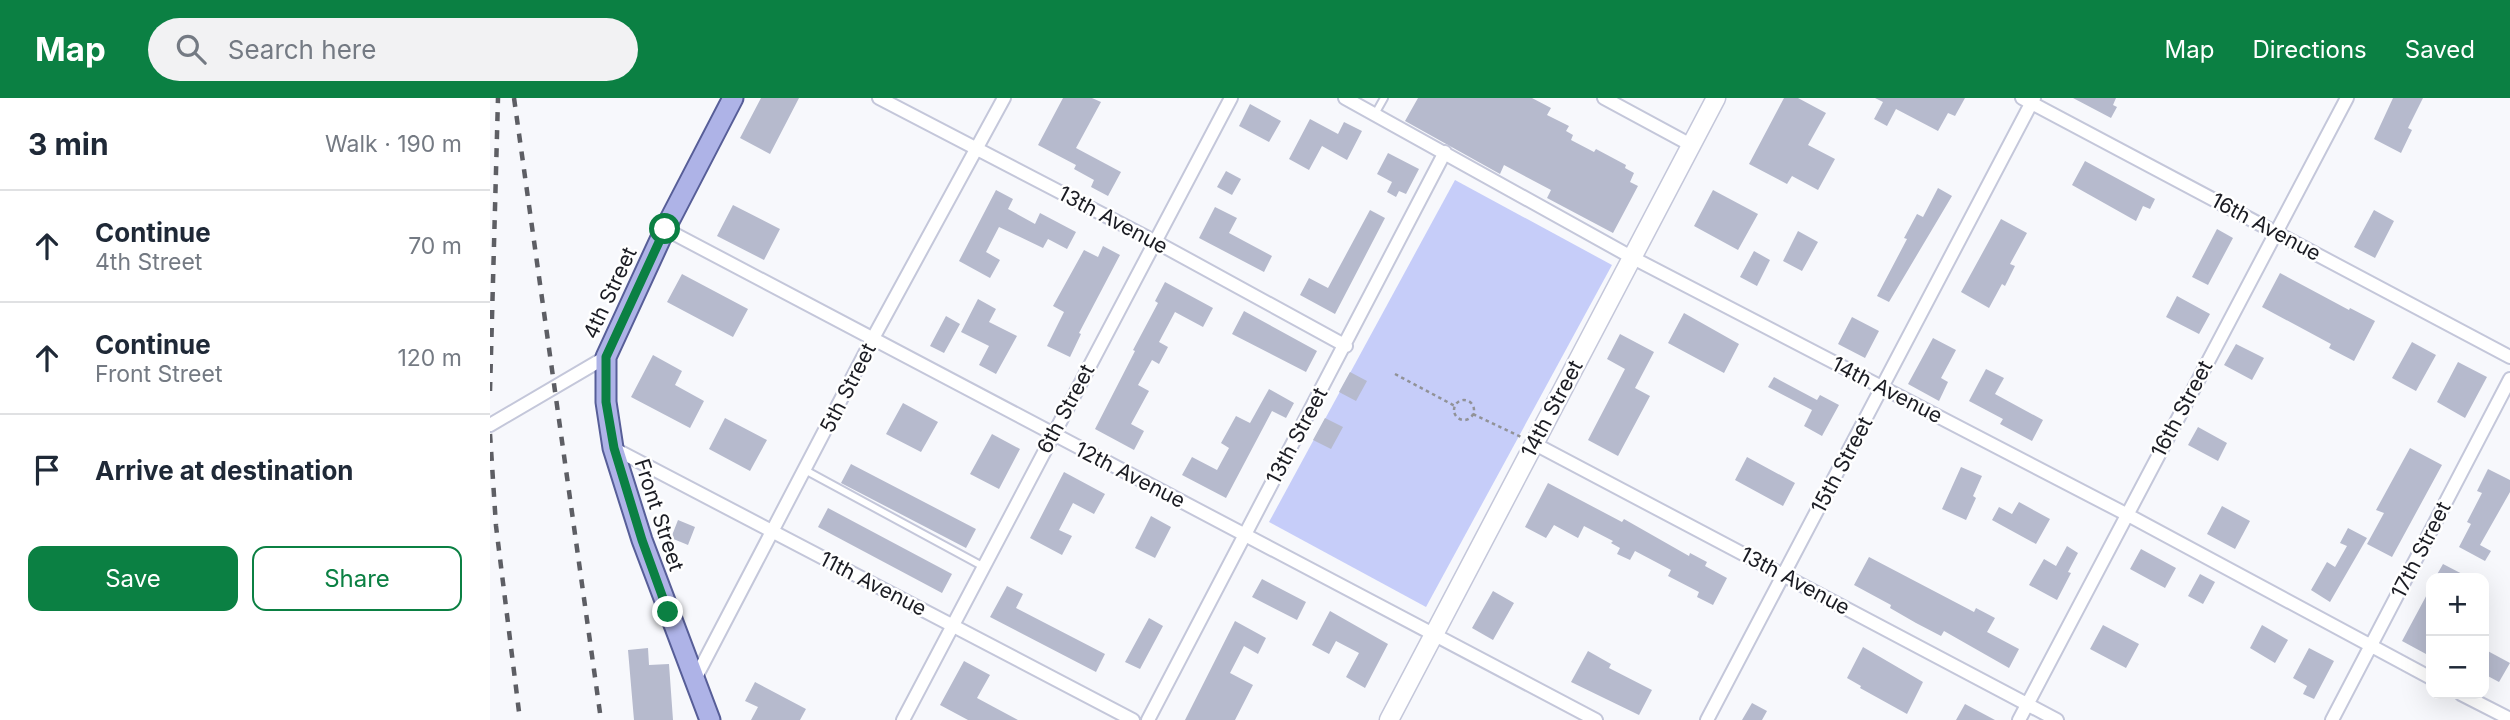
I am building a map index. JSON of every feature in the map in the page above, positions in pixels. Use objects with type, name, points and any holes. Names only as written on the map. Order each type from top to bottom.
[{"type":"main road","name":"4th Street","points":[[606,357],[665,229],[733,98]]},
{"type":"main road","name":"14th Street","points":[[1389,720],[1716,98]]},
{"type":"main road","name":"Front Street","points":[[606,357],[606,402],[614,448],[642,540],[710,720]]},
{"type":"street","name":"13th Avenue","points":[[879,98],[1156,242],[1346,346]]},
{"type":"street","name":"5th Street","points":[[695,679],[872,340],[1004,98]]},
{"type":"street","name":"6th Street","points":[[903,720],[1231,98]]},
{"type":"street","name":"14th Avenue","points":[[1345,98],[1633,258],[2126,514],[2426,675]]},
{"type":"street","points":[[1604,98],[1691,145]]},
{"type":"street","name":"16th Street","points":[[2019,720],[2347,98]]},
{"type":"street","name":"16th Avenue","points":[[2029,100],[2510,357]]},
{"type":"street","name":"15th Street","points":[[1707,720],[1883,387],[2029,100]]},
{"type":"street","name":"13th Street","points":[[1148,720],[1446,152]]},
{"type":"street","name":"12th Avenue","points":[[665,229],[1596,720]]},
{"type":"street","points":[[490,425],[606,357]]},
{"type":"street","name":"17th Street","points":[[2332,720],[2510,379]]},
{"type":"street","name":"13th Avenue","points":[[1533,443],[2057,720]]},
{"type":"street","name":"11th Avenue","points":[[614,448],[1133,720]]},
{"type":"street","points":[[2471,699],[2510,719]]},
{"type":"lane","points":[[1375,114],[1384,98]]},
{"type":"lane","points":[[805,470],[984,567]]},
{"type":"path","points":[[1395,374],[1455,405]]},
{"type":"path","points":[[1463,400],[1469,402],[1473,407],[1473,414],[1469,419],[1460,419],[1454,412],[1455,405],[1463,400]]},
{"type":"path","points":[[1473,414],[1533,443]]},
{"type":"shaded area","points":[[1455,180],[1612,265],[1426,607],[1269,522]]},
{"type":"building","points":[[761,98],[799,98],[770,154],[740,138]]},
{"type":"building","points":[[1063,98],[1092,98],[1101,102],[1076,148],[1121,172],[1108,196],[1091,187],[1094,180],[1074,169],[1076,165],[1038,145]]},
{"type":"building","points":[[1418,98],[1532,98],[1551,108],[1547,115],[1569,126],[1566,131],[1573,135],[1571,140],[1594,152],[1596,149],[1626,165],[1625,168],[1634,173],[1630,182],[1638,186],[1613,233],[1547,198],[1551,190],[1504,165],[1500,174],[1405,121]]},
{"type":"building","points":[[1784,98],[1798,98],[1826,113],[1808,145],[1835,159],[1818,190],[1792,176],[1787,184],[1749,164]]},
{"type":"building","points":[[1875,98],[1965,98],[1955,116],[1948,113],[1938,131],[1896,109],[1887,126],[1874,119],[1883,102]]},
{"type":"building","points":[[2073,98],[2116,98],[2113,105],[2117,107],[2111,118]]},
{"type":"building","points":[[2393,98],[2423,98],[2408,128],[2412,130],[2401,153],[2374,139]]},
{"type":"building","points":[[1250,104],[1281,121],[1269,142],[1239,126]]},
{"type":"building","points":[[1310,119],[1338,134],[1344,122],[1362,131],[1347,160],[1322,146],[1309,170],[1289,159]]},
{"type":"building","points":[[1388,153],[1419,169],[1406,194],[1399,191],[1396,197],[1387,192],[1392,182],[1377,174]]},
{"type":"building","points":[[2085,161],[2155,199],[2150,209],[2143,206],[2136,221],[2072,185]]},
{"type":"building","points":[[1226,171],[1241,179],[1232,195],[1217,187]]},
{"type":"building","points":[[1938,188],[1952,196],[1889,302],[1877,296],[1917,214],[1923,217]]},
{"type":"building","points":[[996,190],[1013,199],[1008,209],[1035,224],[1040,213],[1076,232],[1067,249],[1048,239],[1043,248],[999,227],[986,252],[1000,260],[990,278],[959,261]]},
{"type":"building","points":[[1713,190],[1758,214],[1738,250],[1694,226]]},
{"type":"building","points":[[733,205],[780,229],[764,260],[717,236]]},
{"type":"building","points":[[1215,207],[1237,218],[1229,233],[1272,256],[1264,272],[1199,238]]},
{"type":"building","points":[[1370,210],[1385,218],[1335,314],[1300,295],[1309,278],[1328,288]]},
{"type":"building","points":[[2374,210],[2394,221],[2375,258],[2354,247]]},
{"type":"building","points":[[2001,219],[2027,233],[2010,264],[2015,266],[2005,286],[2002,284],[1989,308],[1961,292]]},
{"type":"building","points":[[2217,229],[2233,238],[2208,285],[2192,277]]},
{"type":"building","points":[[1798,231],[1818,242],[1802,271],[1783,261]]},
{"type":"building","points":[[1103,246],[1120,255],[1079,333],[1081,334],[1070,357],[1047,346],[1064,312],[1053,306],[1084,250],[1098,257]]},
{"type":"building","points":[[1754,251],[1770,260],[1757,286],[1740,277]]},
{"type":"building","points":[[2280,273],[2375,321],[2354,361],[2329,348],[2331,344],[2262,307]]},
{"type":"building","points":[[682,274],[748,309],[733,337],[667,302]]},
{"type":"building","points":[[1165,282],[1213,308],[1203,327],[1175,312],[1159,342],[1168,347],[1159,364],[1152,360],[1138,385],[1149,391],[1131,424],[1144,431],[1134,450],[1095,429],[1158,303],[1155,301]]},
{"type":"building","points":[[2177,296],[2210,314],[2199,334],[2166,317]]},
{"type":"building","points":[[978,299],[996,309],[989,322],[1017,336],[996,374],[979,365],[989,346],[961,332]]},
{"type":"building","points":[[1244,311],[1317,351],[1306,372],[1232,334]]},
{"type":"building","points":[[1684,313],[1739,344],[1724,373],[1668,343]]},
{"type":"building","points":[[946,316],[960,324],[944,353],[930,346]]},
{"type":"building","points":[[1852,317],[1879,331],[1865,358],[1838,344]]},
{"type":"building","points":[[1620,334],[1654,352],[1635,388],[1650,396],[1618,456],[1588,440],[1625,369],[1607,359]]},
{"type":"building","points":[[1933,338],[1956,350],[1941,378],[1948,382],[1939,401],[1908,384]]},
{"type":"building","points":[[2412,342],[2436,355],[2416,391],[2392,378]]},
{"type":"building","points":[[2236,344],[2264,358],[2252,380],[2224,365]]},
{"type":"building","points":[[653,355],[682,371],[675,385],[704,401],[690,428],[631,397]]},
{"type":"building","points":[[2458,362],[2487,377],[2465,418],[2437,402]]},
{"type":"building","points":[[1986,369],[2004,378],[1995,394],[2043,420],[2032,441],[2000,424],[2003,419],[1969,401]]},
{"type":"building","points":[[1350,372],[1367,381],[1356,401],[1339,392]]},
{"type":"building","points":[[1774,377],[1817,400],[1820,395],[1839,405],[1822,436],[1804,426],[1812,410],[1768,387]]},
{"type":"building","points":[[1269,389],[1294,403],[1286,418],[1272,411],[1226,498],[1182,475],[1192,457],[1217,470],[1229,448],[1221,443],[1236,416],[1250,423]]},
{"type":"building","points":[[903,403],[938,422],[921,452],[886,434]]},
{"type":"building","points":[[725,418],[767,440],[750,471],[709,449]]},
{"type":"building","points":[[1325,418],[1343,427],[1331,449],[1313,440]]},
{"type":"building","points":[[2198,427],[2227,443],[2218,461],[2188,445]]},
{"type":"building","points":[[992,434],[1020,449],[999,489],[970,474]]},
{"type":"building","points":[[2410,448],[2442,465],[2392,557],[2367,544],[2384,513],[2376,510]]},
{"type":"building","points":[[1747,457],[1795,483],[1783,506],[1735,480]]},
{"type":"building","points":[[851,464],[976,529],[966,548],[841,483]]},
{"type":"building","points":[[1961,467],[1982,476],[1966,520],[1942,509]]},
{"type":"building","points":[[2488,469],[2510,480],[2510,492],[2480,545],[2491,551],[2485,561],[2459,547],[2471,524],[2467,522],[2482,493],[2477,491]]},
{"type":"building","points":[[1064,472],[1105,494],[1094,514],[1073,503],[1059,530],[1072,536],[1062,555],[1030,538]]},
{"type":"building","points":[[1548,483],[1622,522],[1624,519],[1689,556],[1690,553],[1707,562],[1705,566],[1727,578],[1713,605],[1697,597],[1699,592],[1668,576],[1671,570],[1635,551],[1630,560],[1617,554],[1620,548],[1611,543],[1613,541],[1584,526],[1578,538],[1554,525],[1546,538],[1525,527]]},
{"type":"building","points":[[2019,502],[2050,519],[2036,544],[1992,520],[1999,507],[2012,514]]},
{"type":"building","points":[[2222,506],[2250,521],[2235,549],[2207,534]]},
{"type":"building","points":[[828,508],[952,574],[942,593],[818,527]]},
{"type":"building","points":[[1151,516],[1171,527],[1155,558],[1135,548]]},
{"type":"building","points":[[678,520],[695,527],[688,545],[671,538]]},
{"type":"building","points":[[2348,528],[2367,538],[2330,602],[2311,590],[2327,562],[2335,567],[2347,546],[2340,543]]},
{"type":"building","points":[[2067,546],[2078,553],[2057,600],[2029,585],[2044,559],[2056,566]]},
{"type":"building","points":[[2141,549],[2176,568],[2165,588],[2130,569]]},
{"type":"building","points":[[1869,557],[1974,612],[1976,608],[1995,618],[1987,632],[2019,649],[2009,668],[1944,631],[1941,636],[1916,623],[1890,608],[1891,605],[1854,585]]},
{"type":"building","points":[[2443,564],[2460,573],[2438,573]]},
{"type":"building","points":[[2200,574],[2215,582],[2203,604],[2188,596]]},
{"type":"building","points":[[1262,579],[1306,602],[1297,620],[1252,597]]},
{"type":"building","points":[[1007,586],[1023,594],[1016,608],[1105,654],[1096,672],[990,617]]},
{"type":"building","points":[[1493,591],[1514,603],[1493,640],[1472,628]]},
{"type":"building","points":[[2426,596],[2426,654],[2402,641]]},
{"type":"building","points":[[1330,611],[1388,644],[1365,688],[1346,677],[1359,653],[1336,641],[1329,654],[1312,645]]},
{"type":"building","points":[[1149,618],[1163,626],[1140,669],[1125,662]]},
{"type":"building","points":[[1235,621],[1266,638],[1258,654],[1244,646],[1230,673],[1253,685],[1235,720],[1185,720]]},
{"type":"building","points":[[2103,625],[2139,644],[2126,668],[2090,649]]},
{"type":"building","points":[[2262,625],[2288,640],[2275,663],[2250,648]]},
{"type":"building","points":[[1863,647],[1923,682],[1907,714],[1847,678]]},
{"type":"building","points":[[648,648],[649,665],[669,664],[673,720],[634,720],[628,650]]},
{"type":"building","points":[[2309,648],[2334,661],[2314,699],[2303,694],[2307,686],[2293,678]]},
{"type":"building","points":[[1588,651],[1611,664],[1609,668],[1652,690],[1639,715],[1571,682]]},
{"type":"building","points":[[2489,652],[2510,663],[2499,682],[2489,677]]},
{"type":"building","points":[[964,661],[990,675],[977,698],[1018,720],[968,720],[940,705]]},
{"type":"building","points":[[755,682],[806,709],[800,720],[751,720],[758,707],[745,701]]},
{"type":"building","points":[[1752,703],[1767,711],[1762,720],[1742,720]]},
{"type":"building","points":[[1965,704],[1995,720],[1956,720]]},
{"type":"railway","points":[[490,391],[498,98]]},
{"type":"railway","points":[[514,98],[601,720]]},
{"type":"railway","points":[[490,434],[496,526],[520,720]]},
{"type":"route","points":[[665,229],[606,357],[606,402],[614,448],[642,540],[668,612]]}]
